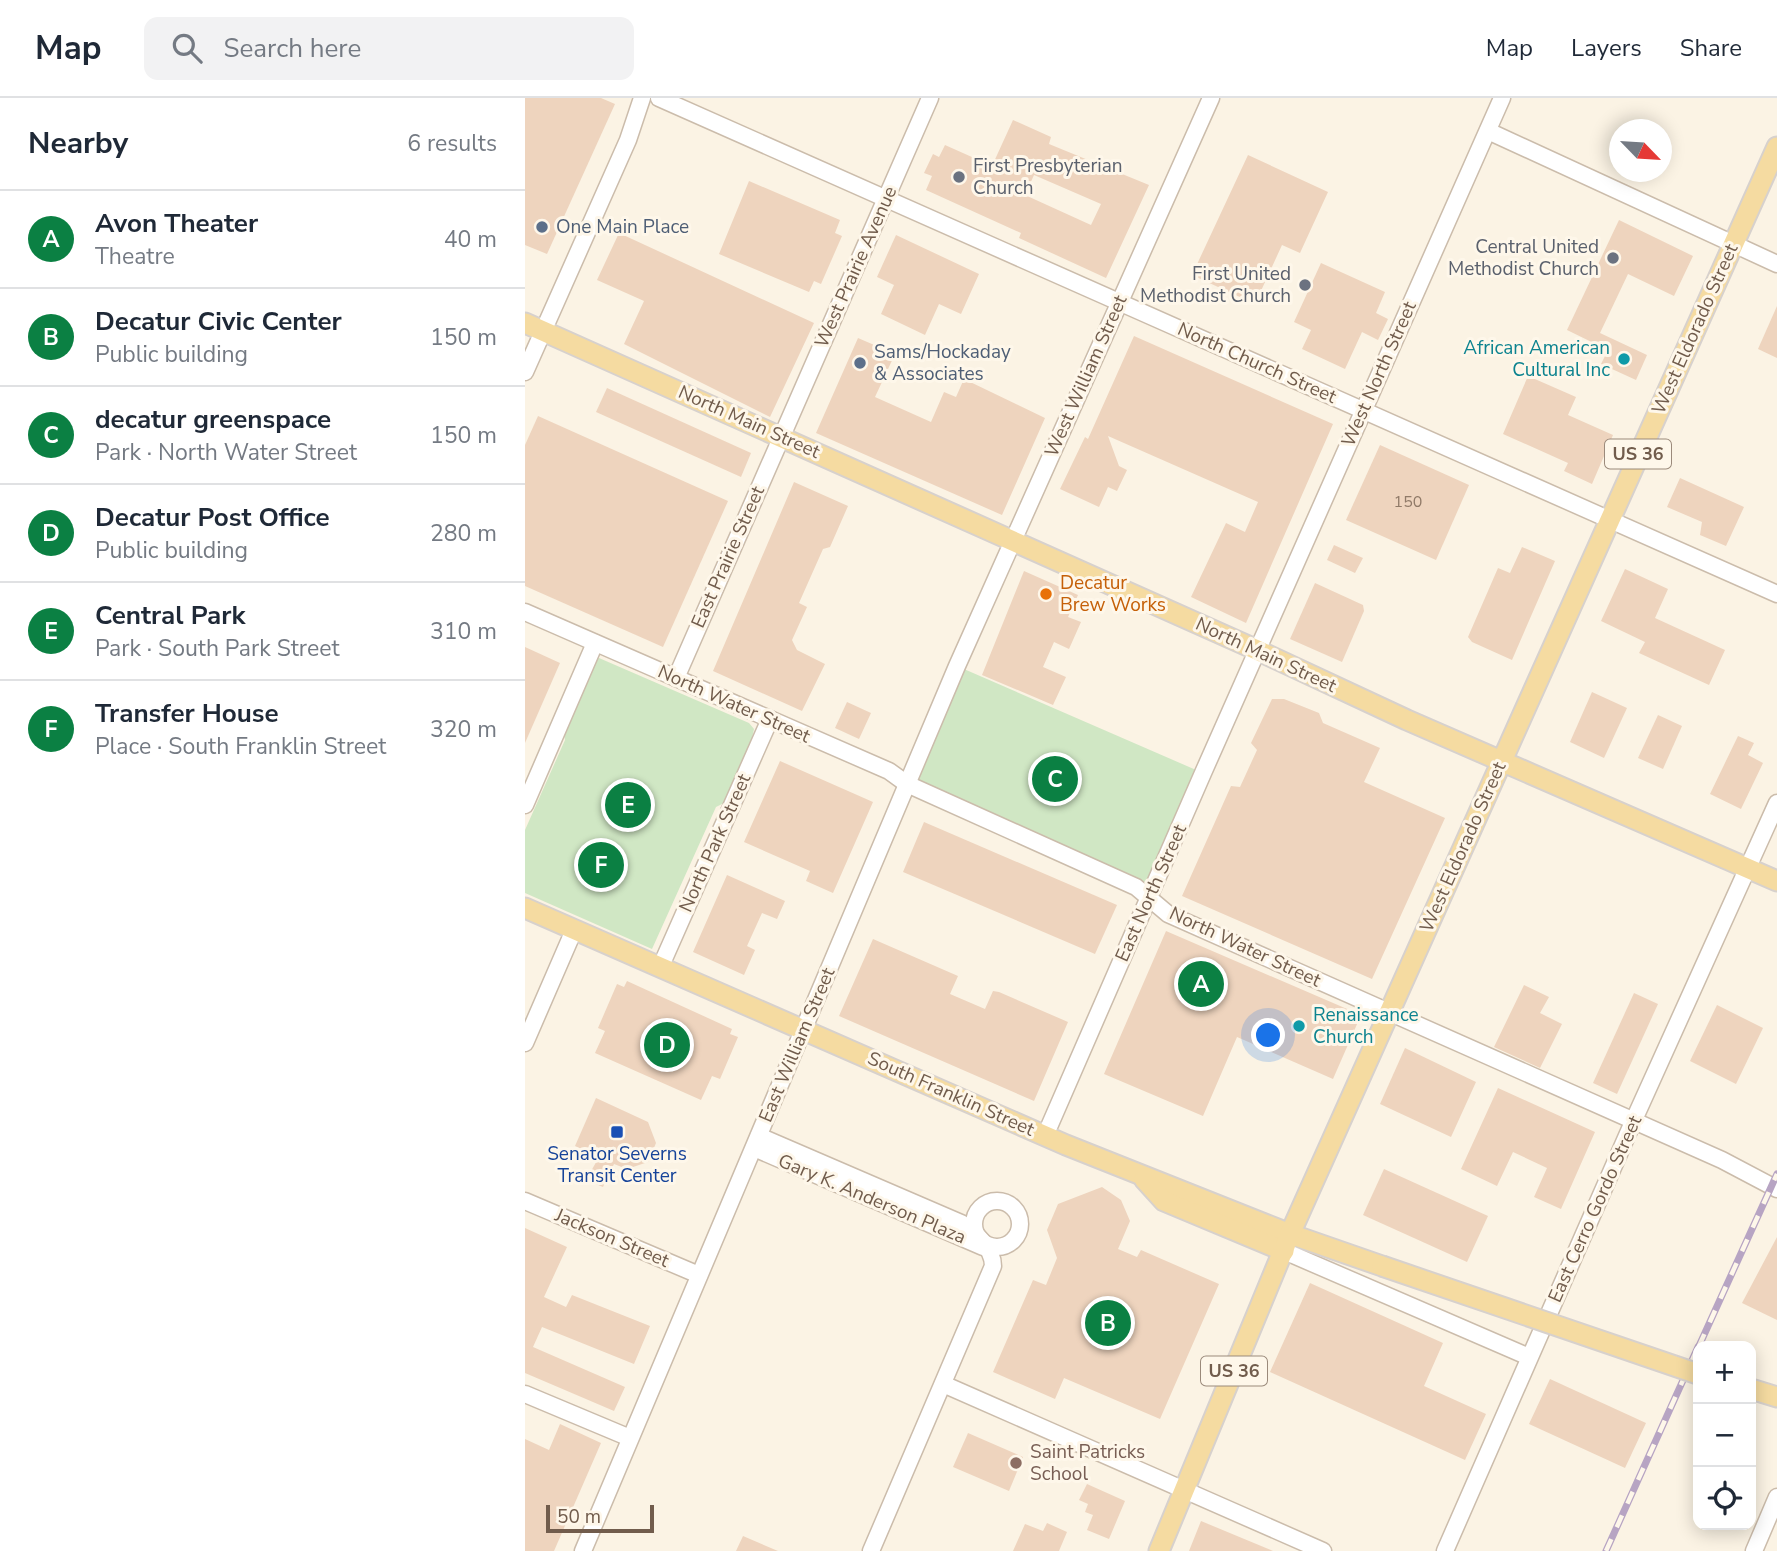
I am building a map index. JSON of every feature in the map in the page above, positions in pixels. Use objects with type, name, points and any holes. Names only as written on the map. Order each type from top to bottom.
[{"type":"main road","name":"West Eldorado Street","points":[[1159,1551],[1287,1243],[1777,147]]},
{"type":"main road","name":"North Main Street","points":[[534,327],[1013,540],[1501,762],[1777,881]]},
{"type":"main road","name":"South Franklin Street","points":[[525,908],[1141,1176],[1164,1201],[1287,1243]]},
{"type":"main road","points":[[1287,1243],[1382,1266],[1693,1372]]},
{"type":"main road","points":[[1756,1391],[1777,1397]]},
{"type":"street","points":[[630,135],[642,98]]},
{"type":"street","points":[[525,372],[534,327],[630,135],[654,98]]},
{"type":"street","name":"North Church Street","points":[[659,98],[1777,594]]},
{"type":"street","name":"West Prairie Avenue","points":[[781,436],[930,98]]},
{"type":"street","name":"West William Street","points":[[1013,540],[1211,98]]},
{"type":"street","name":"West North Street","points":[[1257,650],[1502,98]]},
{"type":"street","points":[[1487,131],[1777,264]]},
{"type":"street","name":"East Prairie Street","points":[[676,678],[781,436]]},
{"type":"street","name":"East William Street","points":[[583,1551],[1013,540]]},
{"type":"street","name":"North Water Street","points":[[525,612],[889,771],[907,784],[1136,887],[1168,914],[1722,1160],[1777,1189]]},
{"type":"street","points":[[525,804],[595,643]]},
{"type":"street","name":"East North Street","points":[[1045,1136],[1257,650]]},
{"type":"street","name":"North Park Street","points":[[660,968],[770,719]]},
{"type":"street","name":"East Cerro Gordo Street","points":[[1445,1551],[1633,1122],[1777,803]]},
{"type":"street","points":[[525,1044],[574,930]]},
{"type":"street","name":"Gary K. Anderson Plaza","points":[[756,1142],[952,1218],[968,1227],[988,1252]]},
{"type":"street","name":"Jackson Street","points":[[525,1201],[699,1275]]},
{"type":"street","points":[[871,1551],[943,1384],[988,1252],[1010,1243],[1020,1230],[1019,1217],[1009,1205],[997,1201],[982,1207],[975,1218],[975,1231],[988,1252]]},
{"type":"street","points":[[1287,1243],[1529,1357]]},
{"type":"street","points":[[943,1384],[1323,1551]]},
{"type":"street","points":[[525,1394],[630,1438]]},
{"type":"street","points":[[1754,1551],[1777,1497]]},
{"type":"green space","points":[[596,659],[749,723],[754,729],[724,803],[716,807],[652,949],[525,893],[525,830],[565,740],[563,729]]},
{"type":"green space","points":[[957,666],[1203,773],[1149,898],[907,784]]},
{"type":"water","points":[[628,786],[642,791],[647,805],[642,819],[628,824],[614,819],[609,805],[614,791]]},
{"type":"building","points":[[525,98],[601,98],[615,104],[547,254],[525,245]]},
{"type":"building","points":[[1013,120],[1051,137],[1049,144],[1149,185],[1106,278],[1019,238],[1021,233],[926,190],[932,176],[924,173],[933,154],[939,157],[945,145],[992,166]],"holes":[[[1034,175],[1101,204],[1091,225],[1025,195]]]},
{"type":"building","points":[[1248,155],[1328,192],[1300,253],[1282,245],[1255,304],[1192,275]]},
{"type":"building","points":[[749,181],[840,220],[835,233],[842,236],[821,284],[814,281],[809,292],[719,254]]},
{"type":"building","points":[[1619,220],[1693,256],[1674,296],[1628,274],[1600,333],[1647,355],[1636,380],[1601,364],[1608,350],[1567,330]]},
{"type":"building","points":[[619,233],[814,323],[770,417],[624,344],[644,301],[597,280]]},
{"type":"building","points":[[896,235],[979,274],[961,314],[939,304],[925,335],[881,314],[894,285],[877,277]]},
{"type":"building","points":[[1321,263],[1385,292],[1376,313],[1388,319],[1378,340],[1362,332],[1345,369],[1302,349],[1311,330],[1294,322]]},
{"type":"building","points":[[1777,306],[1777,358],[1758,349]]},
{"type":"building","points":[[1134,336],[1333,424],[1246,623],[1191,597],[1226,523],[1245,532],[1258,502],[1108,436],[1119,466],[1127,470],[1117,491],[1108,487],[1099,507],[1060,489],[1085,437],[1088,439]]},
{"type":"building","points":[[858,338],[895,354],[875,397],[931,422],[944,392],[956,397],[964,379],[1045,418],[1002,515],[816,433]]},
{"type":"building","points":[[1528,376],[1576,397],[1568,415],[1613,435],[1592,484],[1564,471],[1568,463],[1503,434]]},
{"type":"building","points":[[607,388],[751,453],[741,477],[596,412]]},
{"type":"building","points":[[538,416],[728,501],[663,647],[525,586],[525,445]]},
{"type":"building","points":[[1380,445],[1469,485],[1436,560],[1346,520]]},
{"type":"building","points":[[1680,478],[1744,507],[1726,546],[1700,535],[1702,522],[1667,507]]},
{"type":"building","points":[[794,482],[848,506],[830,547],[823,549],[799,603],[807,607],[792,640],[797,650],[825,664],[802,711],[713,671]]},
{"type":"building","points":[[1334,545],[1363,558],[1355,573],[1327,560]]},
{"type":"building","points":[[1522,547],[1555,561],[1512,660],[1472,642],[1468,637],[1498,568],[1510,573]]},
{"type":"building","points":[[1625,569],[1668,589],[1655,618],[1725,650],[1709,685],[1639,653],[1645,642],[1601,621]]},
{"type":"building","points":[[1024,571],[1078,595],[1068,617],[1081,622],[1069,649],[1054,642],[1043,667],[1066,677],[1053,705],[982,675]]},
{"type":"building","points":[[1315,583],[1363,605],[1364,611],[1342,662],[1290,639]]},
{"type":"building","points":[[525,647],[560,663],[525,743]]},
{"type":"building","points":[[1592,692],[1627,708],[1604,758],[1570,742]]},
{"type":"building","points":[[1272,699],[1284,699],[1319,713],[1323,723],[1380,748],[1364,782],[1445,818],[1372,979],[1182,896],[1231,786],[1240,787],[1257,750],[1251,743]]},
{"type":"building","points":[[847,702],[871,713],[859,739],[835,728]]},
{"type":"building","points":[[1658,715],[1682,726],[1663,769],[1638,758]]},
{"type":"building","points":[[1738,736],[1754,743],[1748,755],[1763,763],[1741,809],[1710,794]]},
{"type":"building","points":[[780,761],[873,802],[833,893],[806,881],[810,871],[744,842]]},
{"type":"building","points":[[924,822],[1117,905],[1095,954],[903,872]]},
{"type":"building","points":[[601,846],[614,852],[620,865],[614,878],[601,884],[588,878],[582,865],[588,852]]},
{"type":"building","points":[[727,875],[785,901],[777,919],[762,913],[747,946],[755,950],[744,975],[693,952]]},
{"type":"building","points":[[1166,931],[1361,1015],[1333,1079],[1237,1037],[1203,1116],[1104,1074]]},
{"type":"building","points":[[873,939],[958,976],[950,994],[985,1009],[993,991],[1068,1022],[1034,1101],[839,1016]]},
{"type":"building","points":[[627,981],[732,1029],[730,1034],[738,1037],[720,1079],[712,1076],[701,1100],[595,1053],[605,1031],[598,1028],[617,984],[624,987]]},
{"type":"building","points":[[1524,985],[1549,997],[1540,1013],[1562,1024],[1540,1068],[1494,1047]]},
{"type":"building","points":[[1634,993],[1658,1004],[1617,1094],[1593,1083]]},
{"type":"building","points":[[1717,1005],[1763,1028],[1736,1084],[1690,1061]]},
{"type":"building","points":[[1405,1048],[1476,1082],[1451,1137],[1380,1104]]},
{"type":"building","points":[[1498,1088],[1595,1132],[1561,1209],[1534,1197],[1547,1168],[1513,1152],[1497,1186],[1461,1169]]},
{"type":"building","name":"Senator Severns Transit Center","points":[[596,1098],[648,1122],[656,1143],[648,1162],[627,1169],[614,1164],[603,1187],[586,1180],[599,1157],[575,1146]]},
{"type":"building","points":[[1384,1169],[1488,1216],[1467,1262],[1363,1215]]},
{"type":"building","points":[[1102,1187],[1121,1200],[1130,1221],[1118,1249],[1137,1257],[1141,1250],[1219,1284],[1160,1419],[1064,1378],[1055,1399],[993,1372],[1033,1280],[1046,1285],[1057,1258],[1047,1230],[1058,1204]]},
{"type":"building","points":[[525,1228],[567,1247],[544,1297],[566,1307],[572,1295],[650,1326],[634,1364],[542,1327],[533,1347],[625,1387],[614,1411],[525,1373]]},
{"type":"building","points":[[1777,1237],[1777,1320],[1742,1303]]},
{"type":"building","points":[[1310,1283],[1443,1343],[1424,1386],[1486,1414],[1465,1460],[1270,1372]]},
{"type":"building","points":[[1550,1379],[1646,1423],[1625,1468],[1529,1424]]},
{"type":"building","points":[[560,1424],[601,1443],[554,1551],[525,1551],[525,1439],[549,1450]]},
{"type":"building","points":[[968,1433],[1023,1457],[1009,1491],[953,1467]]},
{"type":"building","points":[[1087,1484],[1125,1501],[1109,1539],[1087,1530],[1093,1515],[1085,1512],[1088,1504],[1079,1500]]},
{"type":"building","points":[[1201,1521],[1273,1551],[1189,1551]]},
{"type":"building","points":[[1047,1523],[1067,1532],[1059,1551],[1013,1551],[1025,1524],[1043,1531]]},
{"type":"building","points":[[743,1536],[778,1551],[736,1551]]},
{"type":"railway","points":[[1701,1341],[1777,1174]]},
{"type":"railway","points":[[1606,1551],[1693,1358]]},
{"type":"place","name":"First Presbyterian Church","points":[[959,177]]},
{"type":"place","name":"One Main Place","points":[[542,227]]},
{"type":"place","name":"Central United Methodist Church","points":[[1613,258]]},
{"type":"place","name":"First United Methodist Church","points":[[1305,285]]},
{"type":"place","name":"African American Cultural Inc","points":[[1624,359]]},
{"type":"place","name":"Sams/Hockaday & Associates","points":[[860,363]]},
{"type":"place","name":"Decatur Brew Works","points":[[1046,594]]},
{"type":"place","name":"decatur greenspace","points":[[1055,779]]},
{"type":"place","name":"Central Park","points":[[628,805]]},
{"type":"place","name":"Transfer House","points":[[601,865]]},
{"type":"place","name":"Avon Theater","points":[[1201,984]]},
{"type":"place","name":"Renaissance Church","points":[[1299,1026]]},
{"type":"place","name":"Decatur Post Office","points":[[667,1045]]},
{"type":"place","name":"Senator Severns Transit Center","points":[[617,1132]]},
{"type":"place","name":"Decatur Civic Center","points":[[1108,1323]]},
{"type":"place","name":"Saint Patricks School","points":[[1016,1463]]}]
